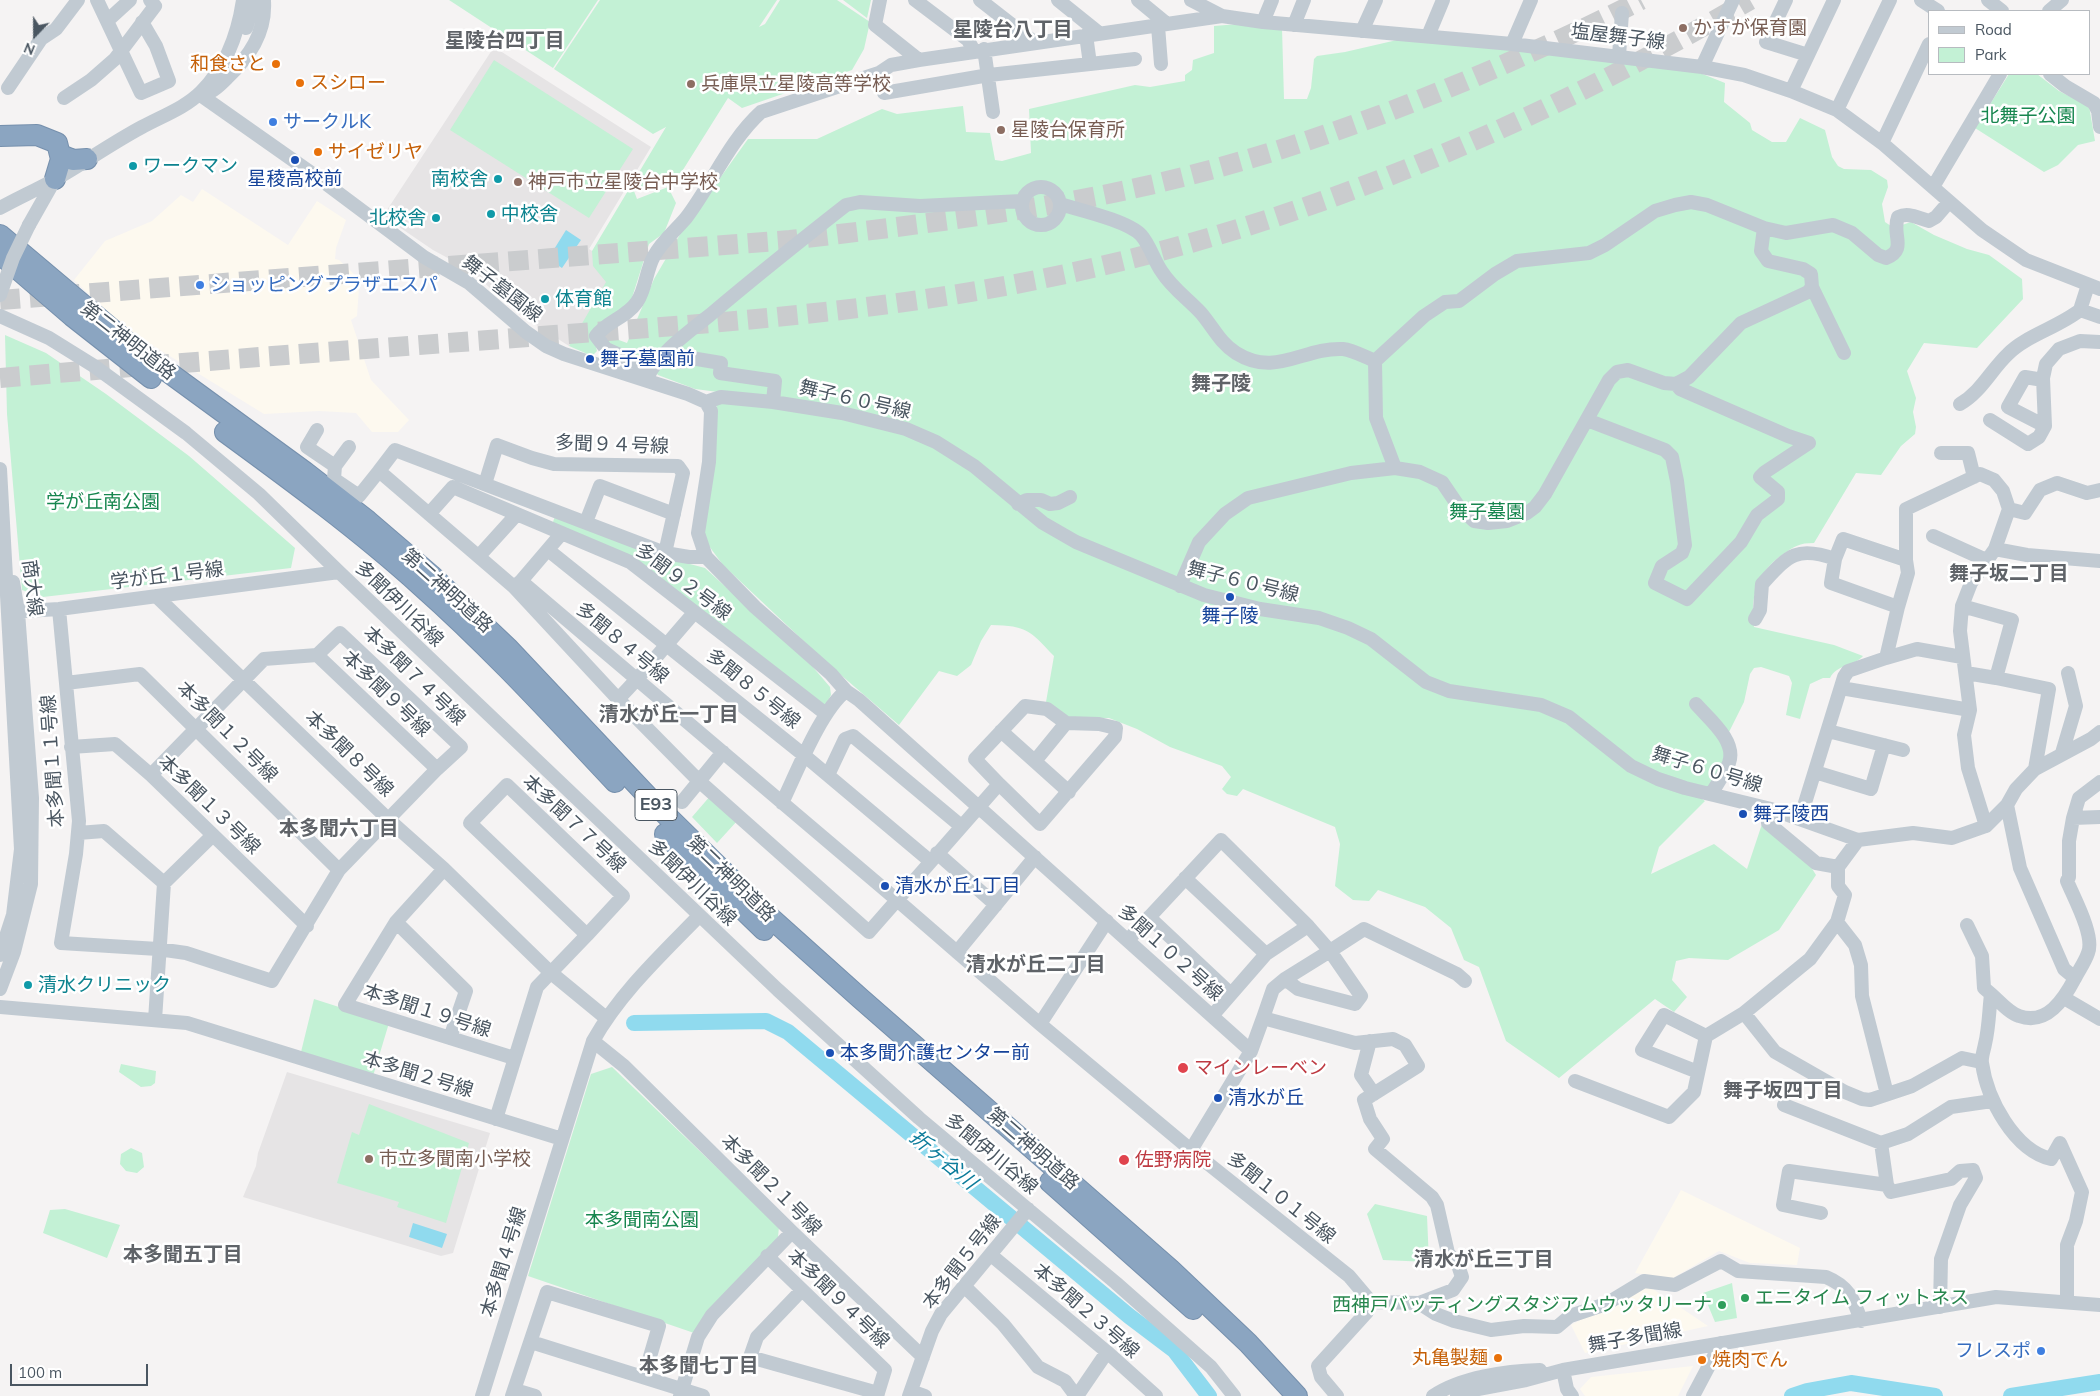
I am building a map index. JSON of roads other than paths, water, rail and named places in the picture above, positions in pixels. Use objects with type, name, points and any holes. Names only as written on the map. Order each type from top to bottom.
[{"type":"highway","points":[[0,136],[8,138],[28,135],[45,138],[57,143],[65,165]]},
{"type":"highway","points":[[0,145],[25,144],[39,146],[65,165]]},
{"type":"highway","points":[[0,228],[81,304]]},
{"type":"highway","name":"第二神明道路","points":[[0,235],[81,304],[178,381],[344,503],[431,575],[509,649],[656,805],[752,900],[816,959],[1170,1269],[1248,1343],[1297,1396]]},
{"type":"highway","name":"第二神明道路","points":[[0,254],[119,354],[315,498],[421,586],[499,658],[649,818],[721,890],[851,1009],[1161,1279],[1238,1352],[1278,1396]]},
{"type":"street","points":[[97,0],[141,93],[169,81],[156,46],[142,22]]},
{"type":"street","points":[[106,20],[130,0]]},
{"type":"street","points":[[64,98],[91,80],[115,59],[155,6],[150,0]]},
{"type":"street","points":[[2,207],[65,165],[176,110],[202,91],[221,66],[228,51],[239,20],[243,0]]},
{"type":"street","points":[[202,91],[208,93],[215,88],[259,36],[264,18],[264,0]]},
{"type":"street","points":[[880,0],[875,25],[919,60]]},
{"type":"street","points":[[915,0],[979,50],[989,75],[994,112]]},
{"type":"street","points":[[980,0],[1034,42]]},
{"type":"street","points":[[1058,0],[1092,34],[1090,64]]},
{"type":"street","points":[[1138,0],[1162,25],[1161,64]]},
{"type":"street","name":"塩屋舞子線","points":[[1191,0],[1222,16],[1263,22],[1512,44],[1702,67],[1744,75],[1838,110],[1882,143],[1982,230],[2026,260],[2094,287]]},
{"type":"street","points":[[1263,22],[1272,0]]},
{"type":"street","points":[[1294,25],[1304,0]]},
{"type":"street","points":[[1362,31],[1376,0]]},
{"type":"street","points":[[1428,36],[1443,0]]},
{"type":"street","points":[[1512,44],[1530,0]]},
{"type":"street","points":[[1702,67],[1733,0]]},
{"type":"street","points":[[1786,0],[1766,42],[1808,55]]},
{"type":"street","points":[[1791,91],[1834,0]]},
{"type":"street","points":[[1838,110],[1890,0]]},
{"type":"street","points":[[1921,0],[1936,10]]},
{"type":"street","points":[[1988,0],[2001,10]]},
{"type":"street","points":[[2051,10],[2062,0]]},
{"type":"street","points":[[8,88],[41,39],[56,29],[72,2]]},
{"type":"street","points":[[1619,56],[1622,13]]},
{"type":"street","points":[[1022,201],[929,206],[860,202],[846,205],[754,277],[680,340],[648,375],[606,349],[596,336],[602,327],[630,311],[638,300],[653,258],[661,244],[686,218],[747,125],[761,112],[879,73],[892,65],[979,50],[1222,16]]},
{"type":"street","points":[[1882,143],[1928,46]]},
{"type":"street","points":[[879,73],[884,93],[989,75],[1135,59]]},
{"type":"street","points":[[1933,186],[1999,75]]},
{"type":"street","points":[[2052,75],[2094,103],[2098,111],[2100,127]]},
{"type":"street","name":"舞子墓園線","points":[[202,91],[424,257],[469,283],[526,332],[546,346],[564,354],[648,375],[706,402]]},
{"type":"street","points":[[0,295],[13,258],[29,225],[65,165]]},
{"type":"street","points":[[1041,186],[1047,187],[1056,193],[1060,204],[1058,215],[1054,220],[1044,225],[1032,224],[1024,217],[1022,201],[1031,189],[1041,186]]},
{"type":"street","points":[[1375,361],[1386,353],[1424,316],[1445,302],[1459,301],[1495,274],[1517,261],[1589,253],[1605,245],[1655,212],[1691,202],[1707,204],[1764,228],[1786,233],[1833,225],[1852,233],[1878,255],[1886,258],[1894,255],[1898,248],[1895,225],[1898,217],[1904,214],[1928,221],[1936,217],[1949,202]]},
{"type":"street","points":[[1060,204],[1126,225],[1141,235],[1162,273],[1182,297],[1201,313],[1224,344],[1250,360],[1272,364],[1330,350],[1345,349],[1375,361]]},
{"type":"street","points":[[1764,228],[1761,251],[1768,260],[1803,269],[1811,274],[1812,286],[1844,353]]},
{"type":"street","points":[[1180,586],[1199,542],[1225,514],[1248,498],[1351,473],[1395,468],[1420,472],[1442,482],[1459,507],[1474,521],[1488,523],[1507,521],[1535,507],[1545,494],[1609,380],[1616,372],[1628,370],[1664,383],[1676,384],[1689,377],[1741,322],[1808,292],[1812,286]]},
{"type":"street","points":[[1960,404],[1980,389],[2008,353],[2042,332],[2066,321],[2080,310],[2094,287]]},
{"type":"street","points":[[2080,310],[2100,317]]},
{"type":"street","name":"多聞伊川谷線","points":[[0,316],[29,328],[71,350],[186,433],[259,494],[699,916],[1024,1214],[1116,1283],[1211,1368],[1234,1396]]},
{"type":"street","points":[[1990,420],[2028,444],[2039,437],[2045,426],[2043,380],[2046,364],[2059,349],[2080,341],[2100,342]]},
{"type":"street","points":[[663,357],[681,362],[691,358],[721,363],[720,373],[776,381],[773,402]]},
{"type":"street","points":[[1375,361],[1376,418],[1395,468]]},
{"type":"street","points":[[2043,380],[2025,377],[2008,407],[2045,426]]},
{"type":"street","points":[[1587,420],[1664,450],[1672,457],[1685,545],[1682,553],[1662,566],[1655,583],[1687,598],[1741,542],[1757,515],[1778,499],[1778,492],[1760,478],[1765,472],[1810,443],[1788,436],[1680,389],[1676,384]]},
{"type":"street","name":"舞子６０号線","points":[[706,402],[721,397],[773,402],[842,413],[906,429],[936,442],[974,466],[1043,523],[1076,542],[1204,595],[1260,609],[1319,618],[1348,628],[1371,639],[1426,682],[1449,691],[1541,705],[1569,717],[1631,766],[1658,779],[1685,788],[1771,809],[1858,840],[1914,833],[1952,838],[1986,826],[2007,805],[2016,790],[2035,769],[2091,739],[2100,732]]},
{"type":"street","points":[[706,402],[711,411],[709,462],[698,533],[706,557],[755,607],[831,674],[846,691],[859,700],[978,806]]},
{"type":"street","points":[[317,430],[307,447],[335,466]]},
{"type":"street","name":"多聞９４号線","points":[[485,484],[497,445],[554,464],[678,466],[684,473],[665,553]]},
{"type":"street","points":[[349,448],[335,466],[334,479],[359,496],[394,450],[665,553],[688,557],[706,557]]},
{"type":"street","points":[[1941,453],[1968,453],[1974,477]]},
{"type":"street","name":"商大線","points":[[0,469],[21,849],[13,915],[0,955]]},
{"type":"street","name":"多聞８４号線","points":[[379,471],[479,556],[518,584],[637,680],[957,952]]},
{"type":"street","points":[[1886,658],[1908,573],[1906,560],[1906,509],[1980,474],[1994,480],[2002,491],[2009,509],[1991,555],[1971,583],[1962,606],[1960,631],[1970,710],[1964,735],[1968,768],[1986,826]]},
{"type":"street","points":[[2009,509],[2025,514],[2040,490],[2057,483],[2087,493],[2100,490]]},
{"type":"street","points":[[586,522],[600,486],[674,514]]},
{"type":"street","name":"多聞９２号線","points":[[428,514],[453,487],[630,562],[826,714]]},
{"type":"street","points":[[1018,504],[1027,500],[1042,500],[1050,504],[1058,503],[1070,497]]},
{"type":"street","points":[[1043,523],[1050,504]]},
{"type":"street","points":[[479,556],[517,514]]},
{"type":"street","points":[[562,533],[518,584],[618,699],[699,781],[870,932],[999,784]]},
{"type":"street","points":[[1933,536],[1991,555],[2099,559]]},
{"type":"street","points":[[1898,607],[1831,583],[1835,559],[1844,539],[1906,560]]},
{"type":"street","name":"多聞８５号線","points":[[548,550],[667,643],[828,775],[996,905]]},
{"type":"street","points":[[1755,619],[1760,610],[1762,584],[1789,558],[1802,552],[1814,552],[1835,559]]},
{"type":"street","name":"学が丘１号線","points":[[8,613],[59,609],[339,572]]},
{"type":"street","name":"本多聞８号線","points":[[156,596],[550,972],[606,1018]]},
{"type":"street","points":[[1962,606],[2018,622],[1996,678]]},
{"type":"street","name":"本多聞１１号線","points":[[59,609],[79,821],[61,943],[158,949],[186,953],[272,981],[307,926],[339,870],[389,820]]},
{"type":"street","name":"商大線","points":[[0,989],[14,952],[31,884],[32,798],[8,613]]},
{"type":"street","points":[[618,699],[637,680],[694,613]]},
{"type":"street","name":"本多聞７４号線","points":[[317,655],[340,633],[461,747],[437,768]]},
{"type":"street","points":[[1800,819],[1844,677],[1848,671],[1917,649],[1962,657]]},
{"type":"street","name":"本多聞９号線","points":[[151,775],[264,659],[317,655],[437,768]]},
{"type":"street","points":[[1966,672],[2049,689],[2035,769]]},
{"type":"street","points":[[2062,753],[2076,706],[2068,673]]},
{"type":"street","name":"本多聞１２号線","points":[[66,683],[140,674],[197,728],[339,870]]},
{"type":"street","points":[[1841,688],[1970,710]]},
{"type":"street","points":[[782,803],[826,714],[838,697],[846,691]]},
{"type":"street","points":[[1696,704],[1724,736],[1730,753],[1729,762],[1711,794]]},
{"type":"street","points":[[1025,706],[1047,709],[1066,723],[1099,724],[1116,728],[1115,737],[1040,824],[975,759],[1025,706]]},
{"type":"street","points":[[1034,761],[1066,723]]},
{"type":"street","points":[[1001,731],[1069,792]]},
{"type":"street","points":[[1828,731],[1903,750]]},
{"type":"street","points":[[828,775],[846,739],[853,736],[961,826]]},
{"type":"street","name":"本多聞１３号線","points":[[71,746],[115,744],[151,775],[307,926]]},
{"type":"street","points":[[1815,772],[1871,789],[1884,745]]},
{"type":"street","points":[[682,802],[723,752]]},
{"type":"street","points":[[389,820],[437,768]]},
{"type":"street","points":[[1967,925],[1982,956],[1984,988],[2017,1016],[2032,1019],[2046,1014],[2064,998],[2095,949],[2067,881],[2069,877],[2069,841],[2079,798],[2100,782]]},
{"type":"street","name":"本多聞７７号線","points":[[496,1119],[537,987],[550,972],[587,935],[623,896],[507,785],[470,823],[587,935]]},
{"type":"street","points":[[2007,805],[2020,868],[2064,969],[2075,978]]},
{"type":"street","name":"多聞１０２号線","points":[[978,806],[1251,1051]]},
{"type":"street","name":"舞子６０号線","points":[[1771,809],[1768,823],[1816,863],[1838,867]]},
{"type":"street","points":[[2073,818],[2100,817]]},
{"type":"street","points":[[78,834],[104,831],[164,884]]},
{"type":"street","points":[[155,1020],[158,949],[164,884],[213,835]]},
{"type":"street","points":[[1128,940],[1221,840],[1308,926],[1330,952],[1361,996],[1355,1004],[1298,990],[1285,978]]},
{"type":"street","points":[[1575,1081],[1670,1117],[1694,1092],[1706,1036],[1744,1013],[1810,959],[1836,922],[1846,895],[1838,886],[1838,867],[1858,840]]},
{"type":"street","points":[[957,952],[1035,857]]},
{"type":"street","name":"本多聞１９号線","points":[[444,869],[396,922],[346,1005],[514,1058]]},
{"type":"street","points":[[1185,878],[1266,954]]},
{"type":"street","points":[[562,1139],[593,1040],[606,1018],[620,999],[699,916]]},
{"type":"street","points":[[1149,917],[1231,994]]},
{"type":"street","points":[[1040,1024],[1107,921]]},
{"type":"street","points":[[396,922],[466,991],[450,1038]]},
{"type":"street","points":[[1836,922],[1855,945],[1862,965],[1862,996],[1887,1094]]},
{"type":"street","points":[[1212,1016],[1266,954],[1308,926]]},
{"type":"street","points":[[1191,1150],[1251,1051],[1273,989],[1285,978],[1330,952],[1364,929],[1457,974],[1466,981]]},
{"type":"street","name":"多聞１０１号線","points":[[957,952],[1191,1150],[1349,1276],[1371,1302]]},
{"type":"street","points":[[1991,994],[1986,1043],[1981,1062],[1992,1101],[2023,1145],[2039,1156],[2051,1159],[2060,1143],[2082,1192],[2076,1221],[2067,1245],[2067,1301]]},
{"type":"street","points":[[2064,998],[2100,1019]]},
{"type":"street","name":"本多聞２号線","points":[[0,1007],[187,1023],[562,1139]]},
{"type":"street","points":[[1744,1013],[1775,1052],[1815,1076],[1862,1100],[1870,1100],[1912,1086],[1962,1058],[1981,1062]]},
{"type":"street","points":[[1698,1072],[1642,1050],[1664,1015],[1706,1036]]},
{"type":"street","points":[[1263,1018],[1355,1043],[1393,1039],[1405,1045],[1418,1066],[1369,1097]]},
{"type":"street","name":"本多聞２１号線","points":[[593,1040],[624,1066],[792,1232],[923,1357]]},
{"type":"street","points":[[1337,1396],[1321,1377],[1318,1366],[1367,1312],[1371,1302],[1419,1303],[1453,1290],[1462,1278],[1458,1265],[1448,1253],[1437,1205],[1432,1197],[1374,1149],[1383,1139],[1370,1119],[1369,1097],[1361,1075],[1370,1041]]},
{"type":"street","points":[[1784,1105],[1881,1144],[1908,1134],[1950,1107],[1992,1101]]},
{"type":"street","name":"本多聞４号線","points":[[482,1396],[562,1139]]},
{"type":"street","points":[[1881,1144],[1889,1189]]},
{"type":"street","points":[[1821,1213],[1783,1205],[1789,1171],[1889,1189],[1951,1179],[1960,1171],[1973,1170],[1976,1178],[1960,1205],[1941,1259],[1940,1307]]},
{"type":"street","name":"本多聞５号線","points":[[910,1393],[932,1331],[941,1314],[992,1255],[1024,1214]]},
{"type":"street","points":[[681,1393],[698,1338],[712,1315],[792,1232]]},
{"type":"street","name":"本多聞２３号線","points":[[992,1255],[1156,1396]]},
{"type":"street","name":"本多聞９４号線","points":[[767,1256],[885,1370],[877,1394]]},
{"type":"street","points":[[1419,1303],[1436,1314],[1454,1321],[1491,1330],[1524,1326],[1557,1327],[1570,1316],[1606,1304],[1644,1281],[1675,1286],[1721,1261],[1738,1271],[1826,1277],[1837,1282],[1855,1300],[1861,1321]]},
{"type":"street","points":[[964,1286],[1003,1324],[1038,1367],[1065,1381],[1076,1396],[1107,1352]]},
{"type":"street","points":[[802,1290],[757,1337],[750,1357],[877,1394]]},
{"type":"street","points":[[535,1396],[514,1393],[547,1292],[659,1326],[644,1377]]},
{"type":"street","name":"舞子多聞線","points":[[1456,1396],[1468,1391],[1526,1380],[1563,1370],[1996,1297],[2100,1305]]},
{"type":"street","points":[[531,1342],[644,1377],[681,1393],[703,1396]]},
{"type":"street","points":[[1693,1396],[1721,1343]]},
{"type":"street","points":[[1563,1370],[1567,1389],[1572,1396]]},
{"type":"street","name":"舞子多聞線","points":[[1433,1396],[1462,1382],[1490,1376],[1524,1371],[1563,1370]]},
{"type":"street","points":[[910,1393],[925,1396]]},
{"type":"water","points":[[566,230],[581,240],[562,268],[548,259]]},
{"type":"water","points":[[413,1223],[447,1234],[442,1248],[409,1237]]},
{"type":"waterway","name":"折ヶ谷川","points":[[634,1023],[766,1021],[788,1032],[1129,1316],[1174,1350],[1209,1396]]},
{"type":"waterway","points":[[2011,1396],[2100,1382]]},
{"type":"waterway","points":[[1792,1396],[1807,1391],[1851,1383],[1935,1396]]},
{"type":"tunnel","points":[[0,300],[790,240],[1040,207],[1138,188],[1187,176],[1309,140],[1429,96],[1591,25],[1641,0]]},
{"type":"tunnel","points":[[0,378],[741,320],[928,299],[1051,277],[1144,256],[1234,230],[1324,200],[1412,167],[1498,130],[1583,90],[1750,0]]},
{"type":"place","name":"かすが保育園","points":[[1683,28]]},
{"type":"place","name":"和食さと","points":[[276,64]]},
{"type":"place","name":"スシロー","points":[[300,83]]},
{"type":"place","name":"兵庫県立星陵高等学校","points":[[691,84]]},
{"type":"place","name":"サークルK","points":[[273,122]]},
{"type":"place","name":"星陵台保育所","points":[[1001,130]]},
{"type":"place","name":"サイゼリヤ","points":[[318,152]]},
{"type":"place","name":"星稜高校前","points":[[295,160]]},
{"type":"place","name":"ワークマン","points":[[133,166]]},
{"type":"place","name":"南校舎","points":[[498,179]]},
{"type":"place","name":"神戸市立星陵台中学校","points":[[518,182]]},
{"type":"place","name":"中校舎","points":[[491,214]]},
{"type":"place","name":"北校舎","points":[[436,218]]},
{"type":"place","name":"ショッピングプラザエスパ","points":[[200,285]]},
{"type":"place","name":"体育館","points":[[545,299]]},
{"type":"place","name":"舞子墓園前","points":[[590,359]]},
{"type":"place","name":"舞子陵","points":[[1230,597]]},
{"type":"place","name":"舞子陵西","points":[[1743,814]]},
{"type":"place","name":"清水が丘1丁目","points":[[885,886]]},
{"type":"place","name":"清水クリニック","points":[[28,985]]},
{"type":"place","name":"本多聞介護センター前","points":[[830,1053]]},
{"type":"place","name":"マインレーベン","points":[[1183,1068]]},
{"type":"place","name":"清水が丘","points":[[1218,1098]]},
{"type":"place","name":"市立多聞南小学校","points":[[369,1159]]},
{"type":"place","name":"佐野病院","points":[[1124,1160]]},
{"type":"place","name":"エニタイム フィットネス","points":[[1745,1298]]},
{"type":"place","name":"西神戸バッティングスタジアムウッタリーナ","points":[[1722,1305]]},
{"type":"place","name":"フレスポ","points":[[2041,1351]]},
{"type":"place","name":"丸亀製麺","points":[[1498,1358]]},
{"type":"place","name":"焼肉でん","points":[[1702,1360]]},
{"type":"district","name":"星陵台八丁目","points":[[1013,30]]},
{"type":"district","name":"星陵台四丁目","points":[[505,41]]},
{"type":"district","name":"舞子陵","points":[[1221,384]]},
{"type":"district","name":"舞子坂二丁目","points":[[2009,574]]},
{"type":"district","name":"清水が丘一丁目","points":[[669,715]]},
{"type":"district","name":"本多聞六丁目","points":[[339,829]]},
{"type":"district","name":"清水が丘二丁目","points":[[1036,965]]},
{"type":"district","name":"舞子坂四丁目","points":[[1783,1091]]},
{"type":"district","name":"本多聞五丁目","points":[[183,1255]]},
{"type":"district","name":"清水が丘三丁目","points":[[1484,1260]]},
{"type":"district","name":"本多聞七丁目","points":[[699,1366]]},
{"type":"park label","name":"北舞子公園","points":[[2028,116]]},
{"type":"park label","name":"学が丘南公園","points":[[103,502]]},
{"type":"park label","name":"舞子墓園","points":[[1487,512]]},
{"type":"park label","name":"本多聞南公園","points":[[642,1220]]}]
